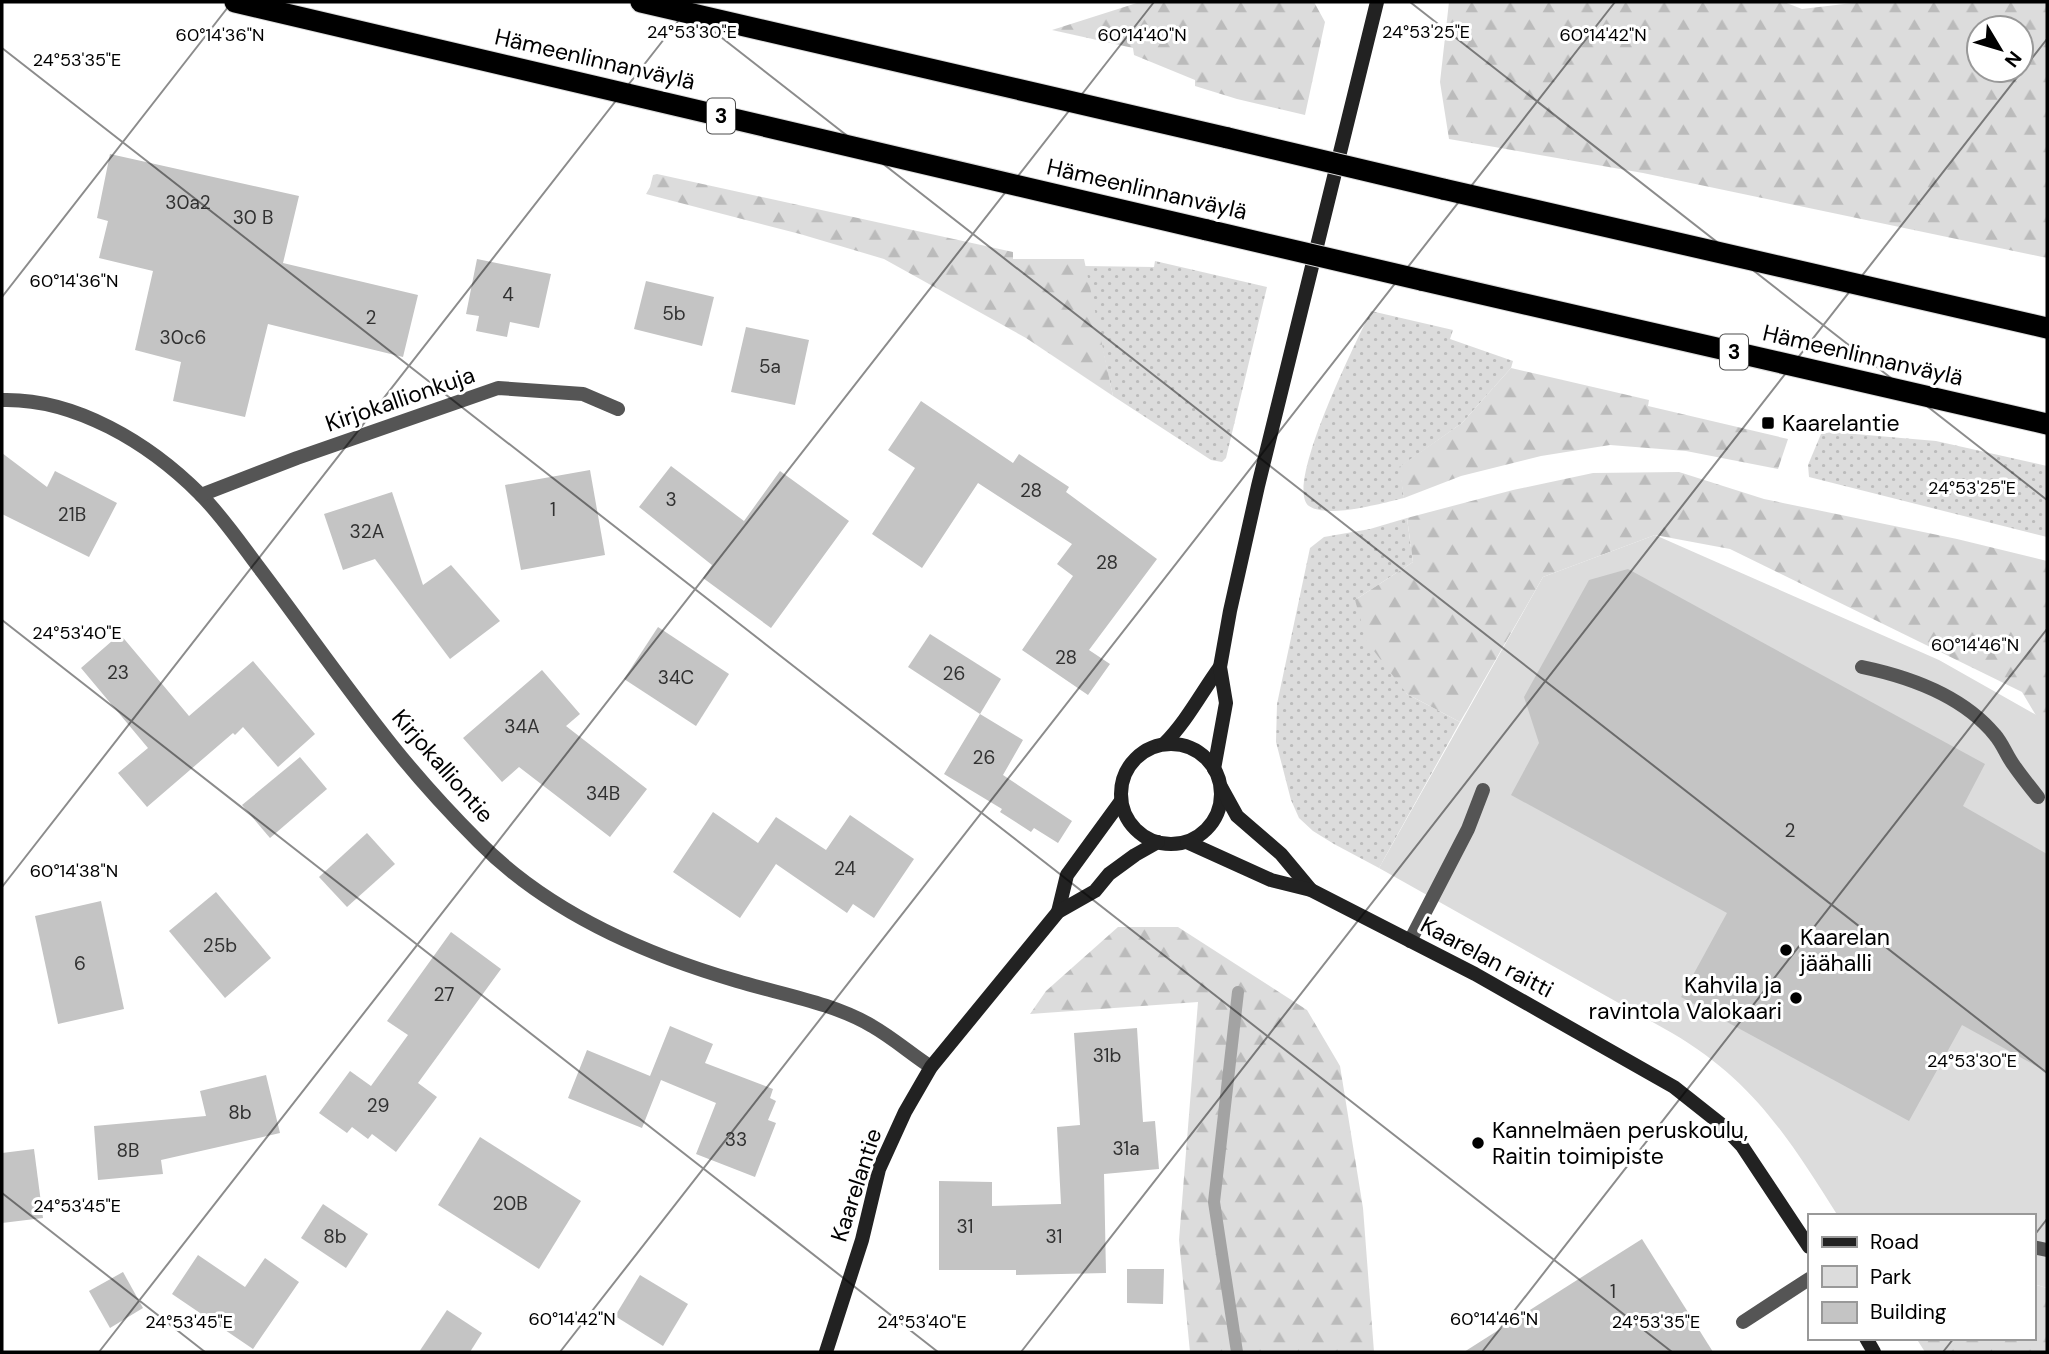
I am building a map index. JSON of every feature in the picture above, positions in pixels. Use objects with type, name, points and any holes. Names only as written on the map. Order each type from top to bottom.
[{"type":"highway","name":"Hämeenlinnanväylä","points":[[235,2],[2047,424]]},
{"type":"highway","points":[[640,2],[2047,328]]},
{"type":"main road","points":[[1214,769],[1226,703],[1220,667],[1230,611],[1261,472],[1377,2]]},
{"type":"main road","points":[[1164,744],[1181,727],[1220,667]]},
{"type":"main road","points":[[1174,743],[1193,748],[1208,760],[1214,769],[1221,787],[1219,807],[1211,824],[1196,838],[1168,844],[1158,842],[1140,834],[1123,810],[1122,781],[1130,763],[1145,750],[1174,743]]},
{"type":"main road","name":"Kaarelan raitti","points":[[1221,787],[1237,816],[1281,854],[1311,890]]},
{"type":"main road","name":"Kaarelantie","points":[[1058,912],[1066,875],[1121,801]]},
{"type":"main road","name":"Kaarelantie","points":[[826,1352],[862,1240],[879,1169],[905,1111],[931,1067],[1058,912],[1095,891],[1109,874],[1158,842]]},
{"type":"main road","name":"Kaarelan raitti","points":[[1187,842],[1271,880],[1311,890],[1410,941],[1674,1087],[1698,1104],[1742,1146],[1808,1245]]},
{"type":"street","name":"Kirjokallionkuja","points":[[201,495],[297,458],[498,388],[583,394],[618,409]]},
{"type":"street","name":"Kirjokalliontie","points":[[2,400],[29,399],[72,412],[116,430],[159,458],[201,495],[233,533],[391,744],[481,845],[527,884],[596,926],[691,968],[842,1012],[872,1025],[931,1067]]},
{"type":"street","points":[[1863,667],[1902,677],[1932,689],[1969,709],[1995,736],[2014,767],[2038,797]]},
{"type":"street","points":[[1410,941],[1468,829],[1483,790]]},
{"type":"street","points":[[1743,1322],[1808,1280]]},
{"type":"green space","points":[[1140,2],[1314,2],[1325,22],[1305,115],[1195,86],[1195,80],[1134,55],[1133,48],[1052,30]]},
{"type":"green space","points":[[1449,2],[1784,2],[1802,9],[1861,2],[2047,2],[2047,258],[1643,173],[1449,139],[1440,82]]},
{"type":"green space","points":[[653,175],[1013,252],[1013,259],[1084,259],[1113,396],[1026,338],[884,259],[646,194]]},
{"type":"green space","points":[[1155,261],[1267,287],[1226,458],[1222,462],[1211,460],[1113,396],[1084,266],[1154,267]]},
{"type":"green space","points":[[1371,311],[1453,330],[1450,339],[1513,361],[1511,368],[1462,423],[1400,467],[1404,498],[1355,509],[1317,510],[1309,506],[1304,493],[1306,471],[1325,412]]},
{"type":"green space","points":[[1511,368],[1649,400],[1648,406],[1788,439],[1778,469],[1686,451],[1610,445],[1541,456],[1461,476],[1404,498],[1399,467],[1462,423]]},
{"type":"green space","points":[[1832,432],[1936,441],[2047,466],[2047,537],[1809,477],[1808,465],[1821,434]]},
{"type":"green space","points":[[1679,472],[1764,499],[1957,539],[2047,561],[2047,734],[2022,692],[1730,549],[1655,535],[1543,577],[1460,722],[1407,694],[1367,642],[1355,600],[1413,562],[1407,518],[1513,490],[1593,473]]},
{"type":"green space","points":[[1407,518],[1413,562],[1355,600],[1407,694],[1460,722],[1379,868],[1313,831],[1299,818],[1291,800],[1276,742],[1277,704],[1310,548],[1324,537],[1370,529]]},
{"type":"green space","name":"Kaarelan jäähalli","points":[[1655,535],[1939,660],[2047,721],[2047,1288],[2035,1285],[2035,1214],[1837,1214],[1786,1137],[1767,1114],[1726,1071],[1701,1051],[1379,868],[1543,577]]},
{"type":"green space","points":[[1118,927],[1178,927],[1307,1010],[1340,1066],[1363,1208],[1374,1352],[1190,1352],[1179,1240],[1198,1002],[1030,1014],[1046,991]]},
{"type":"green space","points":[[2035,1285],[2047,1288],[2047,1352],[1925,1352],[1917,1340],[2035,1340]]},
{"type":"building","points":[[110,154],[299,196],[283,263],[418,295],[403,357],[268,324],[245,417],[173,401],[181,362],[135,350],[153,271],[99,258],[108,221],[97,218]]},
{"type":"building","points":[[477,259],[551,274],[539,328],[510,322],[507,337],[476,331],[479,316],[466,314]]},
{"type":"building","points":[[646,281],[714,297],[702,346],[634,329]]},
{"type":"building","points":[[746,327],[809,340],[795,405],[731,392]]},
{"type":"building","points":[[921,401],[1013,463],[1019,454],[1069,487],[1066,492],[1157,559],[1089,650],[1110,664],[1088,695],[1022,650],[1073,576],[1057,564],[1072,544],[978,483],[922,568],[872,534],[915,468],[888,450]]},
{"type":"building","points":[[2,453],[47,487],[55,471],[117,503],[89,557],[2,514]]},
{"type":"building","points":[[671,466],[744,521],[780,471],[849,521],[771,628],[703,578],[712,565],[639,507]]},
{"type":"building","points":[[590,470],[605,555],[521,570],[505,485]]},
{"type":"building","points":[[392,492],[423,585],[451,565],[500,621],[450,659],[375,559],[343,570],[324,514]]},
{"type":"building","points":[[1628,569],[1985,764],[1963,806],[2047,854],[2047,1072],[1962,1025],[1909,1121],[1681,997],[1727,913],[1511,795],[1539,743],[1524,697],[1589,580]]},
{"type":"building","points":[[658,627],[729,674],[696,726],[624,679]]},
{"type":"building","points":[[120,634],[189,716],[253,661],[315,734],[278,767],[243,727],[147,807],[118,773],[148,748],[81,668]]},
{"type":"building","points":[[930,634],[1001,679],[980,714],[908,667]]},
{"type":"building","points":[[542,670],[580,714],[566,726],[647,789],[610,837],[519,767],[502,782],[463,738]]},
{"type":"building","points":[[980,714],[1023,740],[1003,775],[1072,821],[1058,843],[1034,828],[1031,832],[1000,812],[1002,809],[944,774]]},
{"type":"building","points":[[300,757],[327,789],[270,838],[242,805]]},
{"type":"building","points":[[713,812],[758,843],[776,817],[826,850],[850,815],[914,859],[874,918],[853,904],[847,913],[776,864],[740,918],[673,872]]},
{"type":"building","points":[[367,833],[395,864],[347,907],[319,877]]},
{"type":"building","points":[[216,892],[271,958],[225,998],[169,931]]},
{"type":"building","points":[[101,901],[124,1009],[58,1024],[35,916]]},
{"type":"building","points":[[451,932],[501,969],[418,1083],[437,1097],[396,1152],[372,1134],[368,1139],[352,1127],[347,1133],[319,1113],[350,1071],[371,1086],[408,1035],[387,1021]]},
{"type":"building","points":[[670,1026],[713,1044],[705,1063],[773,1089],[770,1098],[776,1101],[768,1120],[776,1123],[755,1177],[696,1154],[716,1103],[661,1080],[642,1128],[568,1098],[587,1050],[650,1076]]},
{"type":"building","points":[[1137,1028],[1143,1122],[1155,1121],[1159,1169],[1104,1174],[1106,1273],[1016,1275],[1016,1270],[939,1270],[939,1181],[992,1182],[992,1206],[1061,1204],[1057,1127],[1080,1125],[1074,1033]]},
{"type":"building","points":[[266,1075],[280,1133],[161,1160],[163,1174],[98,1180],[94,1126],[206,1116],[200,1091]]},
{"type":"building","points":[[480,1137],[581,1201],[539,1269],[438,1205]]},
{"type":"building","points":[[34,1149],[43,1218],[2,1223],[2,1153]]},
{"type":"building","points":[[323,1204],[368,1234],[346,1268],[301,1238]]},
{"type":"building","points":[[1642,1239],[1713,1352],[1464,1352],[1596,1268]]},
{"type":"building","points":[[198,1255],[245,1287],[265,1258],[299,1282],[253,1349],[172,1294]]},
{"type":"building","points":[[1127,1269],[1164,1269],[1163,1304],[1127,1303]]},
{"type":"building","points":[[123,1272],[143,1308],[110,1328],[89,1291]]},
{"type":"building","points":[[640,1275],[688,1304],[663,1346],[615,1316]]},
{"type":"building","points":[[447,1310],[482,1333],[470,1352],[419,1352]]},
{"type":"waterway","points":[[1237,1352],[1214,1202],[1238,992]]},
{"type":"place","name":"Kaarelantie","points":[[1768,423]]},
{"type":"place","name":"Kaarelan jäähalli","points":[[1786,950]]},
{"type":"place","name":"Kahvila ja ravintola Valokaari","points":[[1796,998]]},
{"type":"place","name":"Kannelmäen peruskoulu, Raitin toimipiste","points":[[1478,1143]]}]
